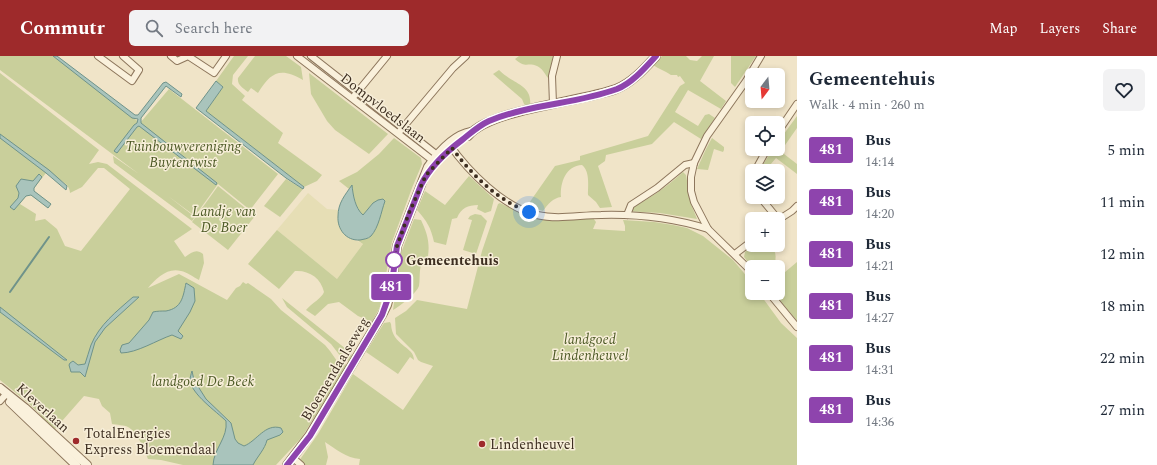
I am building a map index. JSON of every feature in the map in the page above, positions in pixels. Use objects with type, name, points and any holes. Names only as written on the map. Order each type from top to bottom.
[{"type":"street","points":[[98,56],[132,82],[139,70],[122,56]]},
{"type":"street","points":[[171,56],[178,61],[188,56],[214,73],[226,56]]},
{"type":"street","name":"Dompvloedslaan","points":[[297,56],[397,134],[437,159]]},
{"type":"street","points":[[305,62],[310,56]]},
{"type":"street","name":"Dompvloedslaan","points":[[310,56],[403,128],[437,159]]},
{"type":"street","points":[[352,99],[387,56]]},
{"type":"street","points":[[397,134],[453,68],[466,56]]},
{"type":"street","points":[[553,104],[552,76],[557,56]]},
{"type":"street","name":"Bloemendaalseweg","points":[[301,465],[290,463],[310,436],[382,315],[391,290],[397,246],[409,213],[426,175],[437,159],[465,133],[471,132],[490,121],[617,89],[636,76],[656,56]]},
{"type":"street","points":[[745,265],[708,229],[694,202],[691,177],[694,163],[707,136],[746,81],[761,56]]},
{"type":"street","points":[[785,122],[797,104]]},
{"type":"street","points":[[450,146],[474,174],[500,196],[521,209],[537,215],[554,217],[627,215],[656,217],[685,222],[708,229]]},
{"type":"street","points":[[627,215],[631,205],[656,188],[685,165],[694,163]]},
{"type":"street","points":[[766,204],[772,212]]},
{"type":"street","points":[[785,215],[797,206]]},
{"type":"street","points":[[735,254],[745,246]]},
{"type":"street","points":[[775,300],[797,327]]},
{"type":"street","name":"Kleverlaan","points":[[2,394],[76,465]]},
{"type":"street","name":"Kleverlaan","points":[[2,394],[87,465]]},
{"type":"shaded area","points":[[308,193],[327,209],[338,210],[338,216],[355,240],[363,244],[337,279],[277,230]]},
{"type":"green space","name":"Tuinbouwvereniging Buytentwist","points":[[0,56],[53,56],[140,123],[169,89],[278,174],[250,210],[218,184],[195,216],[168,196],[195,217],[192,221],[114,163],[113,156],[139,174],[0,70]]},
{"type":"green space","points":[[234,56],[248,56],[233,75],[232,84],[245,96],[242,100],[283,133],[278,143],[322,175],[317,181],[304,187],[206,111],[223,87],[216,81]]},
{"type":"green space","points":[[255,56],[286,56],[301,67],[303,80],[288,74],[277,74],[267,80],[258,93],[251,88],[248,92],[239,84],[238,78]]},
{"type":"green space","points":[[519,56],[553,56],[548,78],[539,67],[534,65],[524,65],[515,59]]},
{"type":"green space","points":[[662,56],[686,56],[690,60],[697,61],[702,56],[714,56],[700,81],[726,101],[721,109],[688,90],[675,112],[698,126],[705,115],[709,114],[715,118],[701,139],[674,122],[652,144],[606,155],[605,161],[598,166],[612,207],[600,208],[588,195],[587,175],[585,168],[582,165],[572,168],[568,172],[563,181],[561,197],[551,202],[543,211],[527,206],[555,166],[580,160],[580,156],[648,136],[680,86],[685,83],[680,76],[678,77],[677,75],[671,75],[653,65]]},
{"type":"green space","points":[[731,56],[756,56],[748,68],[745,68],[745,72],[735,87],[731,83]]},
{"type":"green space","points":[[499,70],[527,91],[530,105],[526,106],[522,99],[493,74]]},
{"type":"green space","name":"landgoed De Beek","points":[[0,73],[99,150],[89,164],[98,162],[107,164],[192,229],[174,241],[185,257],[196,251],[203,254],[204,263],[199,280],[188,273],[176,270],[163,274],[148,288],[179,274],[227,300],[236,288],[243,282],[246,284],[248,283],[271,299],[281,310],[325,345],[337,361],[347,365],[302,437],[276,465],[183,465],[161,460],[148,459],[140,442],[131,429],[126,426],[112,424],[110,413],[102,406],[99,399],[84,396],[55,429],[52,426],[40,439],[41,415],[0,380]],"holes":[[[98,168],[104,168],[130,189],[81,251],[65,246],[57,229],[45,219],[35,221],[36,214],[20,204],[26,196],[31,195],[48,208],[51,204],[34,191],[34,188],[46,173],[65,183],[68,186],[70,193],[82,187]]]},
{"type":"green space","points":[[309,73],[388,134],[369,154],[335,130],[327,121],[311,94]]},
{"type":"green space","points":[[797,116],[797,128],[785,145],[785,132]]},
{"type":"green space","points":[[394,138],[421,158],[422,164],[392,242],[380,307],[372,322],[358,316],[339,302],[328,304],[315,316],[306,310],[324,292],[320,283],[314,276],[305,272],[295,271],[279,289],[248,264],[277,230],[337,279],[363,244],[357,240],[369,238],[376,229],[373,203],[363,215],[355,202],[352,186],[349,189],[339,181],[357,172],[379,154]]},
{"type":"green space","points":[[712,138],[724,147],[724,150],[723,152],[714,149],[708,170],[697,169],[706,149]]},
{"type":"green space","points":[[785,155],[797,164],[797,174],[776,158],[771,164],[763,164],[768,156],[785,156]]},
{"type":"green space","points":[[683,172],[686,175],[691,204],[697,219],[660,213],[626,211],[656,193]]},
{"type":"green space","points":[[469,176],[494,199],[491,211],[485,213],[477,209],[478,205],[465,208],[457,218],[452,219],[446,245],[434,242],[428,225],[417,210],[425,191],[445,205]]},
{"type":"green space","points":[[286,179],[303,189],[280,217],[264,206]]},
{"type":"green space","name":"Landje van De Boer","points":[[218,186],[255,216],[228,250],[192,222]]},
{"type":"green space","name":"landgoed Lindenheuvel","points":[[500,203],[524,213],[545,218],[593,218],[596,222],[593,229],[625,231],[623,220],[654,222],[687,228],[703,236],[733,260],[745,274],[745,300],[764,300],[781,323],[797,338],[797,465],[359,465],[360,459],[346,455],[325,442],[328,457],[326,465],[304,465],[300,460],[301,458],[318,434],[353,374],[403,410],[433,366],[418,360],[414,352],[396,334],[395,318],[406,311],[417,300],[467,309],[482,251],[498,204]]},
{"type":"green space","points":[[475,214],[481,215],[487,221],[476,254],[463,250],[472,220],[468,219],[470,216]]},
{"type":"green space","points":[[414,219],[421,220],[425,229],[428,238],[428,256],[422,262],[419,286],[415,293],[408,300],[393,310],[401,253]]},
{"type":"green space","points":[[745,252],[775,252],[776,256],[775,260],[746,260],[744,257]]},
{"type":"green space","points":[[797,262],[797,321],[780,300],[785,300],[785,272]]},
{"type":"green space","points":[[282,298],[346,349],[352,355],[349,361],[341,357],[331,344],[287,307]]},
{"type":"green space","points":[[390,322],[395,337],[411,352],[414,360],[410,357],[398,374],[366,352],[384,323]]},
{"type":"water","points":[[53,56],[57,56],[135,115],[138,115],[163,83],[166,82],[182,94],[181,97],[166,86],[141,118],[141,123],[217,183],[216,185],[139,126],[117,153],[114,151],[137,123],[138,119],[132,118]]},
{"type":"water","points":[[216,81],[223,87],[206,111],[304,187],[303,189],[286,178],[196,108]]},
{"type":"water","points":[[0,134],[49,170],[67,186],[66,190],[0,138]]},
{"type":"water","points":[[39,174],[42,177],[34,188],[34,191],[51,204],[48,208],[31,195],[26,196],[14,210],[10,207],[18,198],[19,193],[16,186],[21,179],[33,181]]},
{"type":"water","points":[[352,185],[356,205],[363,215],[373,203],[383,199],[385,201],[378,224],[369,238],[355,240],[343,233],[339,225],[338,211],[344,196]]},
{"type":"water","points":[[186,283],[194,288],[195,301],[178,331],[183,336],[181,339],[172,335],[140,349],[121,353],[120,350],[122,345],[129,343],[149,320],[153,312],[171,310],[179,305],[183,297]]},
{"type":"water","points":[[133,297],[139,297],[105,328],[95,342],[85,377],[80,372],[71,372],[69,365],[70,363],[73,361],[78,365],[85,364],[91,345],[99,331],[109,319]]},
{"type":"water","points":[[0,307],[67,360],[64,360],[0,312]]},
{"type":"water","points":[[192,371],[194,380],[206,399],[231,423],[235,439],[238,443],[244,446],[249,444],[270,428],[281,428],[283,432],[280,435],[267,440],[265,447],[253,465],[213,465],[216,453],[225,433],[226,421],[199,397],[191,385],[190,380]]},
{"type":"waterway","points":[[10,292],[49,237]]},
{"type":"bus line","name":"481","points":[[287,465],[310,436],[387,305],[391,290],[397,246],[421,185],[426,175],[436,163],[471,132],[490,121],[522,111],[617,89],[636,76],[656,56]]},
{"type":"place","name":"Gemeentehuis","points":[[394,260]]},
{"type":"place","name":"TotalEnergies Express Bloemendaal","points":[[76,441]]},
{"type":"place","name":"Lindenheuvel","points":[[482,444]]},
{"type":"route","points":[[394,260],[397,246],[409,213],[426,175],[452,148],[460,160],[474,174],[500,196],[521,209],[529,212]]}]
